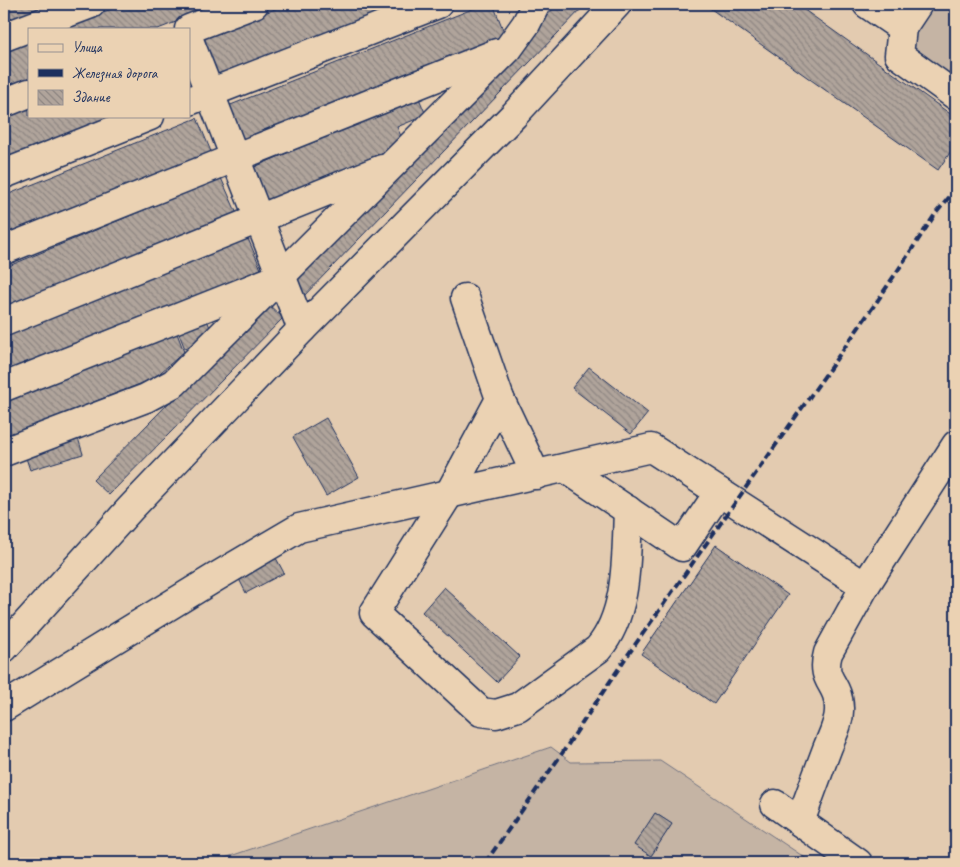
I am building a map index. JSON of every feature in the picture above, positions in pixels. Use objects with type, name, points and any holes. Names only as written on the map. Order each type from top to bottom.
[{"type":"lane","points":[[4,37],[91,4]]},
{"type":"lane","points":[[190,28],[226,9],[254,4]]},
{"type":"lane","points":[[199,96],[438,4]]},
{"type":"lane","points":[[4,452],[146,398],[174,382],[508,49],[526,24],[536,4]]},
{"type":"lane","points":[[4,648],[130,509],[302,329],[514,115],[617,4]]},
{"type":"lane","points":[[867,4],[902,28]]},
{"type":"lane","points":[[918,4],[902,28],[899,55],[952,85]]},
{"type":"lane","points":[[190,46],[199,96],[236,159],[302,329]]},
{"type":"lane","points":[[4,250],[508,49]]},
{"type":"lane","points":[[4,102],[28,93]]},
{"type":"lane","points":[[4,174],[145,118]]},
{"type":"lane","points":[[4,322],[393,165]]},
{"type":"lane","points":[[4,387],[282,276]]},
{"type":"lane","points":[[465,298],[500,399],[536,475]]},
{"type":"lane","points":[[500,399],[449,494],[374,613],[481,712],[496,714],[518,707],[598,649],[606,640],[620,604],[625,576],[628,510]]},
{"type":"lane","points":[[800,822],[838,719],[838,699],[834,687],[826,674],[825,663],[828,653],[865,586],[956,445]]},
{"type":"lane","points":[[4,707],[199,587],[300,528],[651,448],[865,586]]},
{"type":"lane","points":[[565,468],[682,547],[719,492]]},
{"type":"lane","points":[[775,804],[858,863]]},
{"type":"shaded area","points":[[934,4],[956,4],[956,61],[948,73],[906,43]]},
{"type":"shaded area","points":[[551,747],[571,762],[660,761],[813,863],[210,863]],"holes":[[[655,813],[672,824],[651,856],[635,845]]]},
{"type":"building","points":[[4,4],[53,4],[4,23]]},
{"type":"building","points":[[124,4],[207,4],[209,9],[161,28],[63,28]]},
{"type":"building","points":[[289,4],[405,4],[208,79],[193,39]]},
{"type":"building","points":[[485,4],[493,4],[506,37],[233,146],[218,110]]},
{"type":"building","points":[[558,4],[586,4],[301,299],[287,285]]},
{"type":"building","points":[[704,4],[796,4],[956,118],[956,144],[938,170]]},
{"type":"building","points":[[28,41],[28,79],[4,89],[4,51]]},
{"type":"building","points":[[418,96],[426,115],[397,127],[404,143],[258,207],[243,172]]},
{"type":"building","points":[[28,105],[28,118],[107,118],[4,159],[4,115]]},
{"type":"building","points":[[197,118],[212,154],[4,237],[4,196]]},
{"type":"building","points":[[221,178],[237,214],[4,310],[4,268]]},
{"type":"building","points":[[246,234],[261,269],[4,375],[4,334]]},
{"type":"building","points":[[267,303],[283,318],[109,495],[93,480]]},
{"type":"building","points":[[207,320],[211,330],[185,349],[178,331]]},
{"type":"building","points":[[175,328],[184,352],[153,379],[4,437],[4,396]]},
{"type":"building","points":[[589,367],[648,413],[631,434],[572,388]]},
{"type":"building","points":[[326,418],[359,477],[326,496],[293,437]]},
{"type":"building","points":[[78,438],[83,454],[30,470],[25,455]]},
{"type":"building","points":[[716,545],[788,595],[714,704],[641,654]]},
{"type":"building","points":[[276,558],[284,573],[246,593],[238,577]]},
{"type":"building","points":[[444,587],[520,657],[497,682],[422,612]]},
{"type":"building","points":[[655,813],[672,824],[651,856],[634,845]]},
{"type":"railway","points":[[485,863],[561,755],[625,659],[878,300],[936,213],[956,189]]}]
